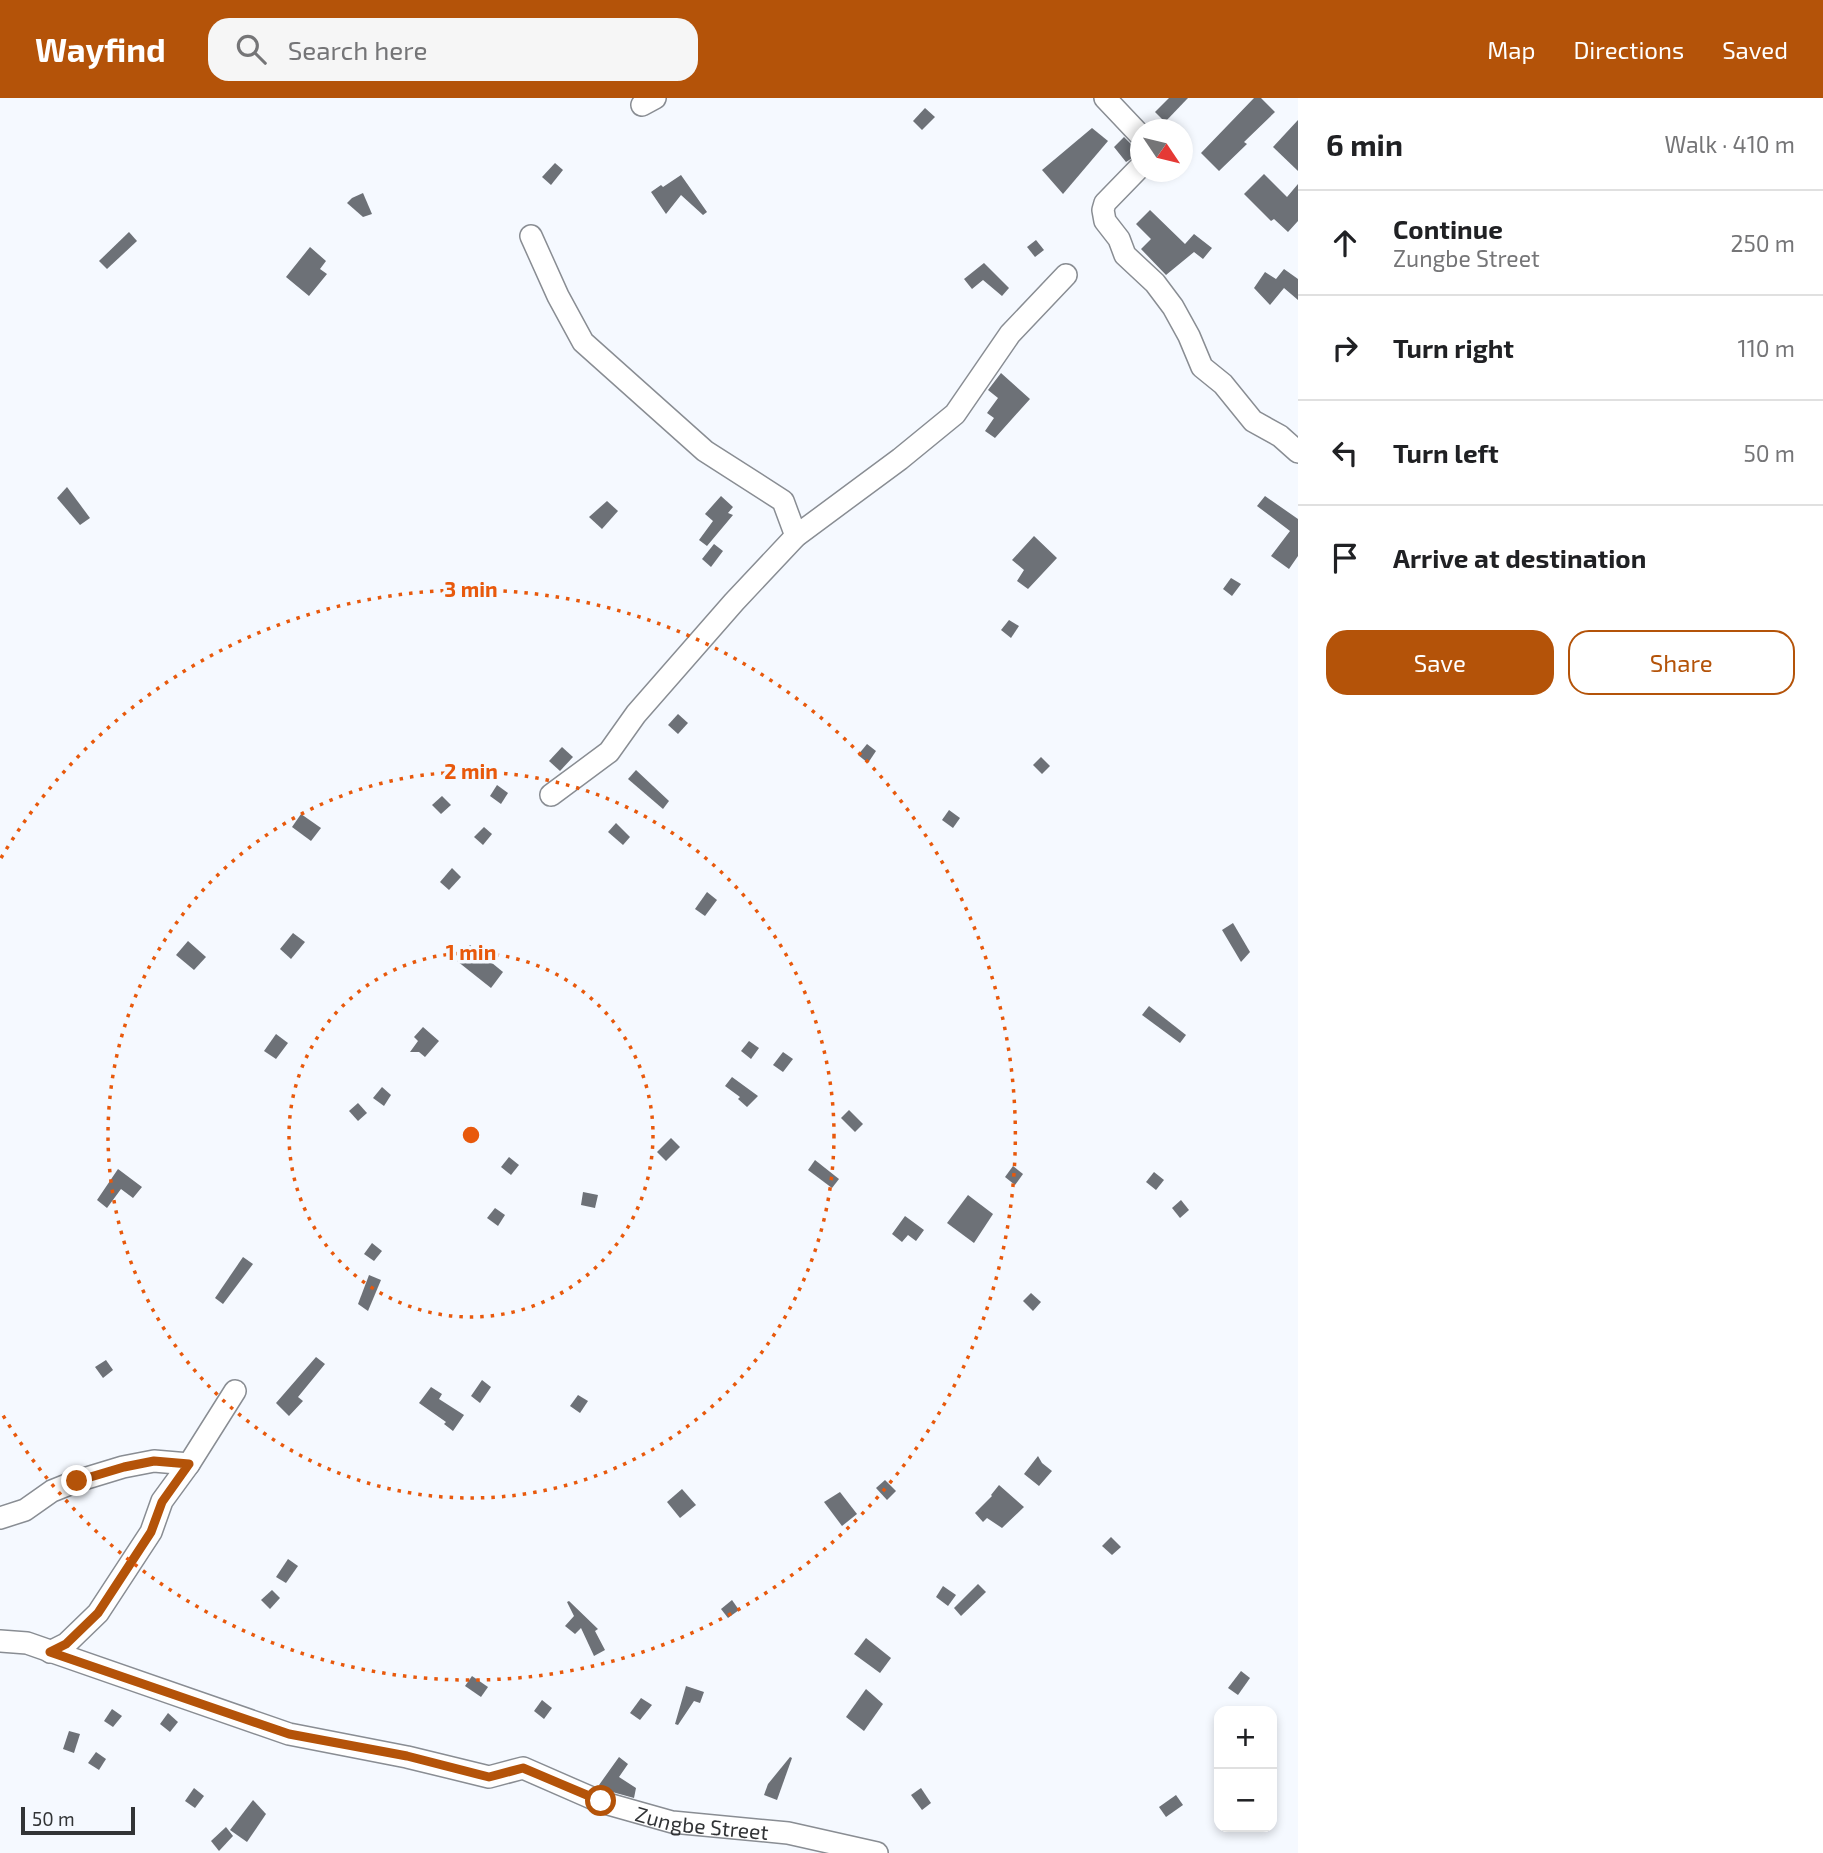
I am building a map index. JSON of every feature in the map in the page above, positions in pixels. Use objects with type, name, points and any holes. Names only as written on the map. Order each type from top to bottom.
[{"type":"street","points":[[1105,98],[1130,124]]},
{"type":"street","points":[[1130,177],[1105,203],[1103,211],[1105,222],[1119,239],[1125,255],[1156,283],[1173,307],[1202,367],[1223,384],[1253,421],[1280,436],[1298,452]]},
{"type":"street","points":[[531,236],[558,296],[583,342],[705,451],[783,501],[796,536]]},
{"type":"street","points":[[551,795],[609,752],[636,714],[796,536],[900,459],[955,414],[1010,334],[1066,275]]},
{"type":"street","points":[[50,1652],[66,1644],[98,1613],[151,1532],[162,1502],[235,1391]]},
{"type":"street","points":[[0,1518],[25,1510],[64,1486],[124,1467],[154,1461],[189,1464]]},
{"type":"street","name":"Zungbe Street","points":[[0,1641],[27,1643],[289,1734],[407,1756],[489,1777],[523,1768],[601,1801],[672,1822],[788,1833],[877,1853]]},
{"type":"building","points":[[1169,98],[1188,98],[1168,119],[1162,119],[1155,112]]},
{"type":"building","points":[[1254,98],[1261,98],[1275,112],[1219,171],[1201,153]]},
{"type":"building","points":[[925,108],[935,117],[922,130],[913,121]]},
{"type":"building","points":[[1298,120],[1298,171],[1273,147]]},
{"type":"building","points":[[1092,128],[1108,141],[1063,194],[1042,170]]},
{"type":"building","points":[[1124,137],[1130,143],[1130,159],[1126,162],[1114,147]]},
{"type":"building","points":[[555,163],[563,170],[551,185],[542,177]]},
{"type":"building","points":[[1264,174],[1287,197],[1298,184],[1298,221],[1288,232],[1274,219],[1271,221],[1244,194]]},
{"type":"building","points":[[681,175],[707,212],[703,215],[681,195],[666,214],[651,192]]},
{"type":"building","points":[[363,193],[372,214],[363,217],[347,203]]},
{"type":"building","points":[[1150,210],[1185,244],[1194,234],[1212,248],[1203,259],[1194,252],[1166,275],[1141,249],[1151,239],[1136,224]]},
{"type":"building","points":[[129,232],[137,241],[107,269],[99,261]]},
{"type":"building","points":[[1036,240],[1044,250],[1035,257],[1027,247]]},
{"type":"building","points":[[310,247],[326,261],[320,269],[327,274],[309,296],[286,277]]},
{"type":"building","points":[[984,263],[1009,288],[1002,296],[983,280],[972,289],[964,279]]},
{"type":"building","points":[[1284,269],[1298,279],[1298,300],[1284,288],[1270,305],[1254,288],[1265,272],[1276,279]]},
{"type":"building","points":[[1001,373],[1030,399],[995,438],[985,431],[994,418],[987,413],[998,398],[988,390]]},
{"type":"building","points":[[67,487],[90,518],[80,525],[57,498]]},
{"type":"building","points":[[721,496],[733,507],[728,513],[733,515],[707,546],[699,540],[713,521],[705,514]]},
{"type":"building","points":[[1265,496],[1298,519],[1298,556],[1289,569],[1271,556],[1290,531],[1257,506]]},
{"type":"building","points":[[607,501],[618,511],[602,529],[589,517]]},
{"type":"building","points":[[1034,536],[1057,558],[1028,589],[1017,581],[1024,570],[1012,560]]},
{"type":"building","points":[[714,544],[723,551],[711,567],[702,559]]},
{"type":"building","points":[[1231,578],[1241,584],[1232,596],[1223,589]]},
{"type":"building","points":[[1009,620],[1019,626],[1011,638],[1001,630]]},
{"type":"building","points":[[678,714],[688,723],[678,734],[668,725]]},
{"type":"building","points":[[867,744],[876,751],[868,763],[858,755]]},
{"type":"building","points":[[562,747],[573,757],[560,771],[549,761]]},
{"type":"building","points":[[1041,757],[1050,766],[1042,774],[1033,765]]},
{"type":"building","points":[[636,770],[669,801],[663,809],[628,779]]},
{"type":"building","points":[[497,785],[508,793],[501,804],[490,796]]},
{"type":"building","points":[[442,796],[451,805],[441,814],[432,805]]},
{"type":"building","points":[[949,810],[960,818],[953,828],[942,820]]},
{"type":"building","points":[[301,814],[321,828],[311,841],[292,827]]},
{"type":"building","points":[[616,823],[630,837],[623,845],[608,832]]},
{"type":"building","points":[[484,827],[492,834],[483,845],[474,837]]},
{"type":"building","points":[[452,868],[461,877],[449,890],[440,882]]},
{"type":"building","points":[[707,892],[717,900],[705,916],[695,909]]},
{"type":"building","points":[[1233,923],[1250,952],[1241,962],[1222,930]]},
{"type":"building","points":[[293,933],[305,942],[291,959],[280,949]]},
{"type":"building","points":[[188,941],[206,957],[194,970],[176,955]]},
{"type":"building","points":[[470,945],[503,972],[491,988],[457,961]]},
{"type":"building","points":[[1149,1006],[1186,1035],[1180,1043],[1142,1015]]},
{"type":"building","points":[[423,1027],[439,1041],[425,1057],[419,1052],[410,1052],[418,1041],[414,1037]]},
{"type":"building","points":[[276,1034],[288,1043],[276,1059],[264,1051]]},
{"type":"building","points":[[749,1041],[759,1048],[751,1059],[741,1051]]},
{"type":"building","points":[[783,1052],[793,1059],[783,1072],[773,1065]]},
{"type":"building","points":[[732,1077],[758,1096],[747,1107],[738,1099],[740,1097],[725,1086]]},
{"type":"building","points":[[382,1087],[391,1095],[384,1106],[373,1098]]},
{"type":"building","points":[[358,1103],[367,1113],[358,1121],[349,1111]]},
{"type":"building","points":[[849,1110],[863,1124],[855,1132],[841,1118]]},
{"type":"building","points":[[671,1138],[680,1147],[666,1161],[657,1152]]},
{"type":"building","points":[[509,1157],[519,1165],[511,1175],[501,1167]]},
{"type":"building","points":[[815,1160],[839,1179],[832,1188],[808,1170]]},
{"type":"building","points":[[1013,1166],[1023,1174],[1015,1185],[1005,1177]]},
{"type":"building","points":[[118,1169],[142,1187],[133,1198],[121,1189],[107,1208],[97,1200]]},
{"type":"building","points":[[1154,1172],[1164,1180],[1156,1190],[1146,1182]]},
{"type":"building","points":[[583,1192],[598,1195],[595,1208],[581,1205]]},
{"type":"building","points":[[968,1195],[993,1214],[974,1243],[947,1223]]},
{"type":"building","points":[[1181,1200],[1189,1210],[1180,1218],[1172,1208]]},
{"type":"building","points":[[495,1208],[505,1215],[498,1226],[487,1218]]},
{"type":"building","points":[[905,1216],[924,1230],[916,1241],[908,1235],[902,1242],[892,1234]]},
{"type":"building","points":[[372,1243],[382,1251],[374,1261],[364,1254]]},
{"type":"building","points":[[243,1257],[253,1264],[223,1304],[215,1298]]},
{"type":"building","points":[[369,1275],[381,1280],[368,1311],[358,1304]]},
{"type":"building","points":[[1031,1293],[1041,1302],[1033,1311],[1023,1301]]},
{"type":"building","points":[[316,1357],[325,1364],[298,1397],[303,1401],[289,1416],[276,1403]]},
{"type":"building","points":[[106,1360],[113,1370],[103,1378],[95,1367]]},
{"type":"building","points":[[482,1380],[491,1387],[480,1403],[471,1396]]},
{"type":"building","points":[[431,1387],[442,1394],[439,1399],[464,1415],[453,1431],[444,1424],[446,1422],[419,1403]]},
{"type":"building","points":[[578,1395],[588,1401],[580,1413],[570,1406]]},
{"type":"building","points":[[1038,1456],[1052,1471],[1039,1486],[1024,1474]]},
{"type":"building","points":[[885,1480],[896,1491],[887,1500],[876,1488]]},
{"type":"building","points":[[999,1485],[1024,1507],[1002,1528],[987,1518],[983,1522],[975,1513]]},
{"type":"building","points":[[682,1489],[696,1505],[680,1518],[667,1502]]},
{"type":"building","points":[[840,1492],[857,1514],[842,1526],[824,1502]]},
{"type":"building","points":[[1111,1537],[1121,1547],[1112,1555],[1102,1546]]},
{"type":"building","points":[[288,1559],[298,1566],[286,1583],[276,1577]]},
{"type":"building","points":[[978,1584],[986,1592],[961,1616],[954,1608]]},
{"type":"building","points":[[943,1586],[956,1595],[948,1606],[936,1597]]},
{"type":"building","points":[[272,1590],[280,1598],[270,1609],[261,1600]]},
{"type":"building","points":[[732,1600],[739,1610],[728,1618],[721,1609]]},
{"type":"building","points":[[567,1602],[598,1629],[595,1631],[605,1650],[594,1656],[581,1628],[575,1634],[565,1626],[574,1616]]},
{"type":"building","points":[[866,1638],[891,1658],[880,1673],[854,1654]]},
{"type":"building","points":[[1241,1671],[1250,1678],[1238,1695],[1228,1688]]},
{"type":"building","points":[[472,1676],[488,1687],[481,1697],[465,1686]]},
{"type":"building","points":[[686,1686],[704,1692],[700,1703],[694,1701],[678,1725],[675,1724]]},
{"type":"building","points":[[866,1689],[883,1704],[864,1731],[846,1717]]},
{"type":"building","points":[[641,1698],[652,1705],[640,1720],[630,1713]]},
{"type":"building","points":[[542,1700],[552,1708],[544,1719],[534,1711]]},
{"type":"building","points":[[112,1709],[122,1716],[113,1727],[104,1721]]},
{"type":"building","points":[[168,1713],[178,1722],[170,1732],[160,1724]]},
{"type":"building","points":[[69,1731],[80,1734],[74,1753],[63,1749]]},
{"type":"building","points":[[96,1752],[106,1759],[99,1770],[88,1763]]},
{"type":"building","points":[[619,1757],[628,1764],[619,1777],[636,1788],[634,1798],[605,1790],[599,1785]]},
{"type":"building","points":[[790,1757],[792,1758],[777,1800],[764,1795],[768,1784]]},
{"type":"building","points":[[194,1788],[204,1796],[195,1808],[185,1801]]},
{"type":"building","points":[[921,1788],[931,1803],[922,1810],[911,1795]]},
{"type":"building","points":[[1176,1795],[1183,1805],[1166,1817],[1159,1807]]},
{"type":"building","points":[[253,1800],[266,1814],[247,1842],[230,1830]]},
{"type":"building","points":[[226,1827],[233,1836],[219,1851],[211,1841]]},
{"type":"route","points":[[77,1481],[154,1461],[189,1464],[162,1502],[151,1532],[98,1613],[66,1644],[50,1652],[289,1734],[407,1756],[489,1777],[523,1768],[601,1801]]}]
